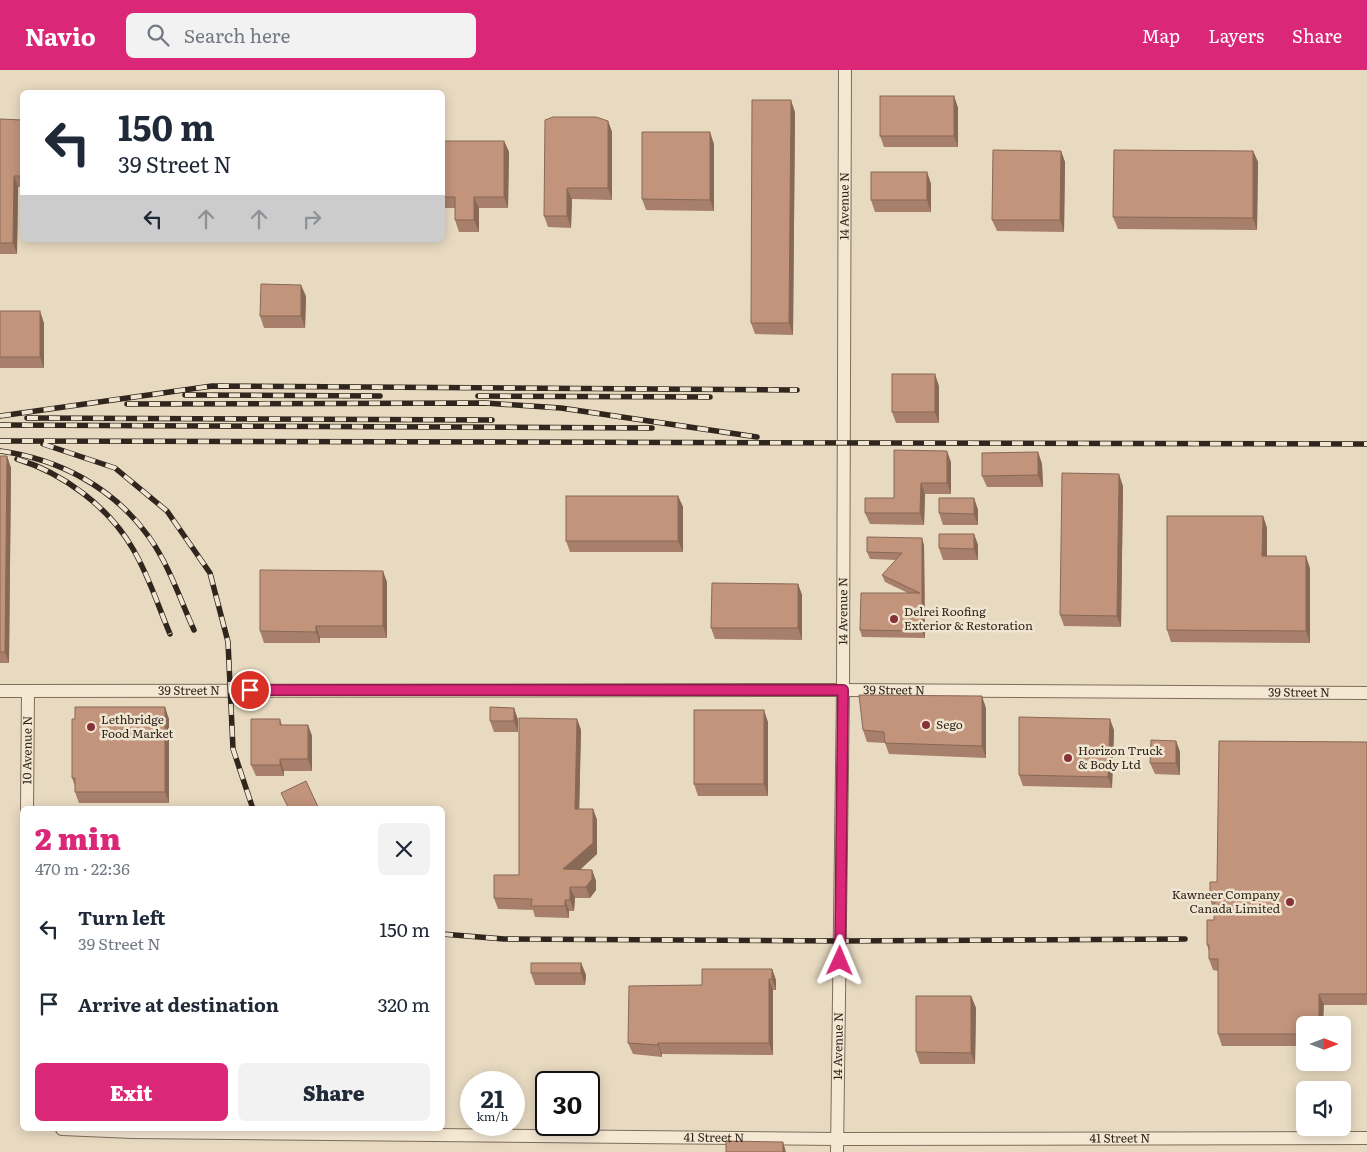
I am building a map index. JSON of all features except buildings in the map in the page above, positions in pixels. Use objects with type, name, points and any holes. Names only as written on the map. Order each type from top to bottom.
[{"type":"street","name":"14 Avenue N","points":[[837,1146],[843,690],[845,70]]},
{"type":"street","name":"39 Street N","points":[[0,691],[843,690],[1367,693]]},
{"type":"street","name":"10 Avenue N","points":[[27,806],[28,691]]},
{"type":"street","name":"41 Street N","points":[[109,1131],[837,1146],[1367,1138]]},
{"type":"railway","points":[[0,416],[212,386],[797,390]]},
{"type":"railway","points":[[185,395],[380,396]]},
{"type":"railway","points":[[478,396],[710,397]]},
{"type":"railway","points":[[127,404],[485,403],[561,408],[757,437]]},
{"type":"railway","points":[[27,418],[492,420]]},
{"type":"railway","points":[[0,425],[652,428]]},
{"type":"railway","points":[[0,441],[1367,444]]},
{"type":"railway","points":[[43,444],[115,468],[167,511],[210,573],[228,642],[233,749],[252,806]]},
{"type":"railway","points":[[0,451],[22,455],[64,469],[102,490],[119,504],[135,519],[156,548],[194,630]]},
{"type":"railway","points":[[17,459],[34,465],[68,483],[83,493],[111,519],[139,559],[170,634]]},
{"type":"railway","points":[[445,934],[504,939],[841,941],[1185,939]]},
{"type":"place","name":"Delrei Roofing Exterior & Restoration","points":[[894,619]]},
{"type":"place","name":"Sego","points":[[926,725]]},
{"type":"place","name":"Lethbridge Food Market","points":[[91,727]]},
{"type":"place","name":"Horizon Truck & Body Ltd","points":[[1068,758]]},
{"type":"place","name":"Kawneer Company Canada Limited","points":[[1290,902]]},
{"type":"route","points":[[250,690],[843,690],[840,961]]}]
